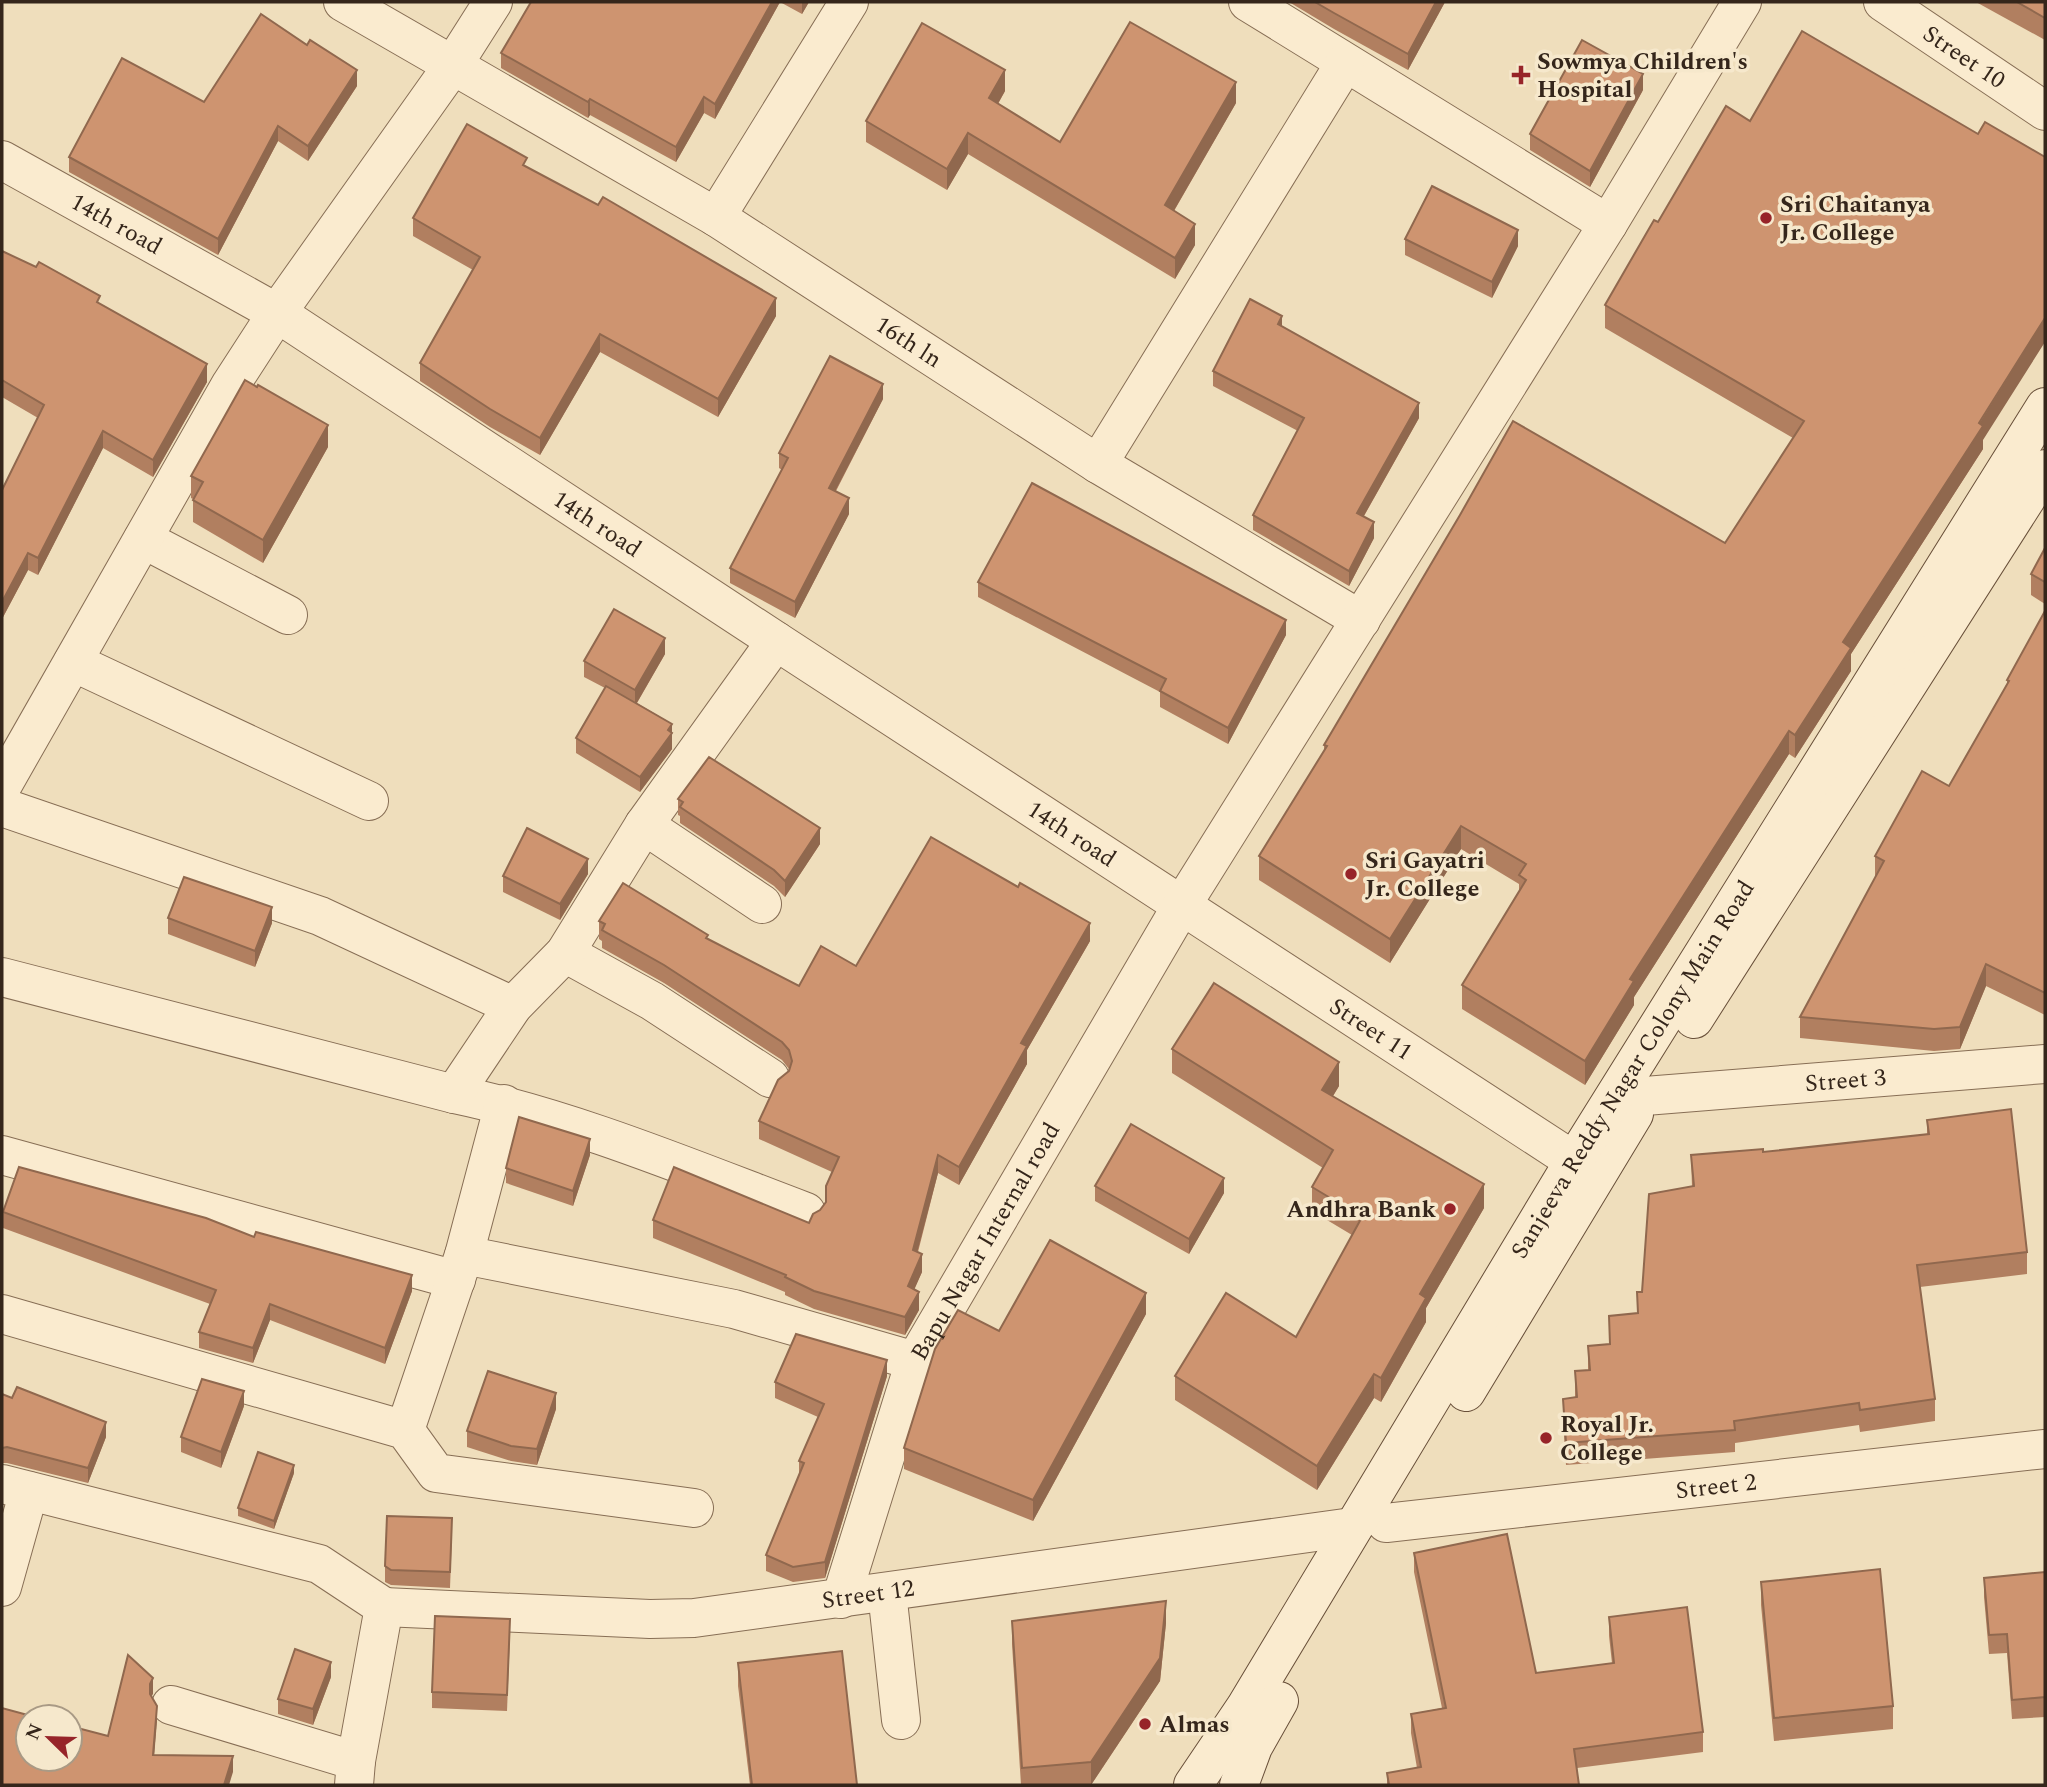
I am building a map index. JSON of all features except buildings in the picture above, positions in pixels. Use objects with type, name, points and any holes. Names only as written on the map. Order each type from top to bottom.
[{"type":"street","name":"16th ln","points":[[343,2],[716,217],[1098,464],[1361,620]]},
{"type":"street","points":[[2,786],[231,384],[277,313],[453,65],[493,2]]},
{"type":"street","points":[[716,217],[849,2]]},
{"type":"street","points":[[1248,2],[1608,224]]},
{"type":"street","name":"Bapu Nagar Internal road","points":[[841,1599],[915,1361],[1182,905],[1608,224],[1742,2]]},
{"type":"street","name":"Street 10","points":[[1883,2],[2045,111]]},
{"type":"street","points":[[1098,464],[1345,63]]},
{"type":"street","name":"14th road","points":[[2,160],[277,313],[1182,905]]},
{"type":"street","name":"Sanjeeva Reddy Nagar Colony Main Road","points":[[1239,1785],[1253,1747],[1322,1626],[1369,1525],[1568,1156],[2045,407]]},
{"type":"street","name":"Sanjeeva Reddy Nagar Colony Main Road","points":[[1194,1785],[1369,1525],[2045,469]]},
{"type":"street","points":[[144,539],[288,615]]},
{"type":"street","points":[[454,1094],[513,1006],[565,953],[644,825],[776,641]]},
{"type":"street","points":[[73,663],[369,801]]},
{"type":"street","points":[[2,807],[320,916],[513,1006]]},
{"type":"street","points":[[644,825],[762,904]]},
{"type":"street","name":"Street 11","points":[[1182,905],[1568,1156]]},
{"type":"street","points":[[565,953],[652,1001],[771,1078]]},
{"type":"street","points":[[2,977],[454,1094],[504,1104],[667,1159],[806,1212]]},
{"type":"street","name":"Street 3","points":[[1645,1096],[2045,1064]]},
{"type":"street","points":[[405,1430],[460,1267],[504,1104]]},
{"type":"street","points":[[2,1155],[460,1267],[734,1309],[915,1361]]},
{"type":"street","points":[[2,1314],[405,1430],[436,1473],[694,1508]]},
{"type":"street","name":"Street 2","points":[[1369,1525],[2045,1449]]},
{"type":"street","points":[[2,1587],[15,1487],[318,1564],[384,1607],[355,1773],[171,1705]]},
{"type":"street","name":"Street 12","points":[[384,1607],[650,1619],[694,1618],[1369,1525]]},
{"type":"street","points":[[887,1592],[901,1720]]},
{"type":"place","name":"Sowmya Children's Hospital","points":[[1521,75]]},
{"type":"place","name":"Sri Chaitanya Jr. College","points":[[1766,218]]},
{"type":"place","name":"Sri Gayatri Jr. College","points":[[1351,874]]},
{"type":"place","name":"Andhra Bank","points":[[1450,1209]]},
{"type":"place","name":"Royal Jr. College","points":[[1546,1438]]},
{"type":"place","name":"Almas","points":[[1145,1724]]}]
